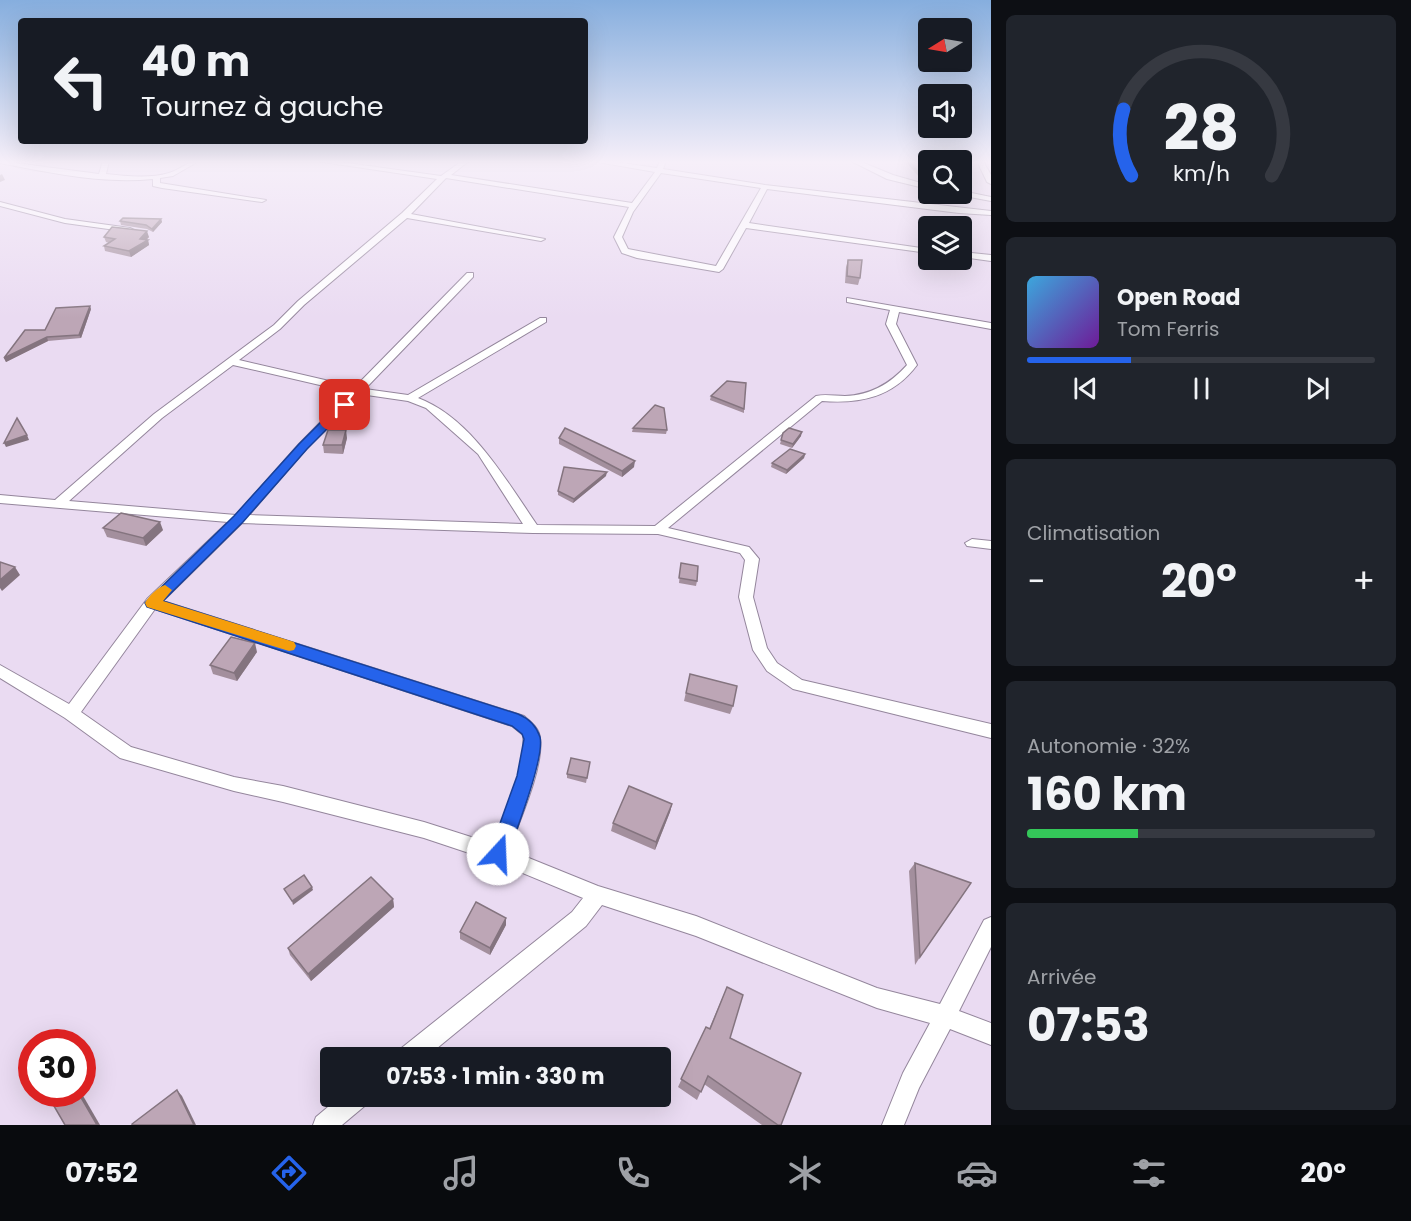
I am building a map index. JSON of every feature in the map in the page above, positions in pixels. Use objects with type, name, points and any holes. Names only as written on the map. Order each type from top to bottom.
[{"type":"street","points":[[36,214],[65,221],[135,231]]},
{"type":"street","points":[[631,214],[618,237],[626,251],[718,269],[751,214]]},
{"type":"street","points":[[60,502],[158,416],[277,327],[301,303],[405,215],[541,239]]},
{"type":"street","points":[[745,225],[918,250]]},
{"type":"street","points":[[972,256],[991,258]]},
{"type":"street","points":[[71,713],[152,603],[239,519],[303,446],[470,275]]},
{"type":"street","points":[[850,300],[991,326]]},
{"type":"street","points":[[658,530],[820,398],[849,400],[871,396],[900,380],[912,365],[891,324],[896,309]]},
{"type":"street","points":[[410,398],[543,320]]},
{"type":"street","points":[[231,362],[359,391],[410,398],[430,406],[482,452],[533,529]]},
{"type":"street","points":[[0,499],[60,502],[239,519],[533,529],[658,530],[744,550],[750,554],[752,559],[746,597],[760,650],[772,667],[798,685],[991,731]]},
{"type":"street","points":[[972,543],[991,545]]},
{"type":"street","points":[[152,603],[518,721],[529,729],[532,739],[526,776],[498,854]]},
{"type":"street","points":[[0,671],[71,713],[126,753],[234,784],[424,830],[498,854],[598,895],[696,926],[877,998],[944,1016],[991,1034]]},
{"type":"street","points":[[421,1047],[579,919],[598,895]]},
{"type":"street","points":[[893,1125],[911,1081],[991,927]]},
{"type":"street","points":[[324,1125],[346,1107]]},
{"type":"building","points":[[123,218],[161,219],[152,229],[146,225],[120,221]]},
{"type":"building","points":[[112,227],[147,231],[140,239],[148,240],[129,251],[104,246],[115,239],[104,237]]},
{"type":"building","points":[[848,260],[862,260],[860,278],[847,276]]},
{"type":"building","points":[[90,306],[79,335],[47,337],[4,358],[25,330],[45,330],[56,308]]},
{"type":"building","points":[[727,381],[746,383],[744,409],[711,396]]},
{"type":"building","points":[[655,405],[664,408],[667,430],[633,428]]},
{"type":"building","points":[[17,418],[27,435],[4,443]]},
{"type":"building","points":[[565,428],[635,461],[622,471],[559,438]]},
{"type":"building","points":[[789,428],[802,432],[793,444],[781,440],[783,433]]},
{"type":"building","points":[[328,430],[346,430],[342,445],[323,445]]},
{"type":"building","points":[[790,449],[805,454],[787,470],[772,463]]},
{"type":"building","points":[[564,467],[607,472],[574,499],[558,491]]},
{"type":"building","points":[[121,513],[160,522],[143,538],[103,528]]},
{"type":"building","points":[[0,562],[15,567],[0,580]]},
{"type":"building","points":[[681,563],[698,566],[697,581],[679,578]]},
{"type":"building","points":[[231,637],[255,643],[234,673],[210,665]]},
{"type":"building","points":[[690,674],[737,686],[733,706],[686,693]]},
{"type":"building","points":[[571,758],[590,762],[587,778],[567,774]]},
{"type":"building","points":[[629,786],[672,804],[656,842],[613,823]]},
{"type":"building","points":[[915,863],[971,883],[920,957]]},
{"type":"building","points":[[304,875],[312,887],[292,901],[284,889]]},
{"type":"building","points":[[371,877],[393,899],[308,974],[288,948]]},
{"type":"building","points":[[476,902],[506,918],[490,948],[460,932]]},
{"type":"building","points":[[727,987],[743,995],[730,1038],[801,1073],[781,1125],[708,1076],[701,1092],[681,1079],[706,1027],[710,1029]]},
{"type":"building","points":[[177,1090],[194,1125],[132,1125],[132,1124]]},
{"type":"building","points":[[55,1107],[87,1107],[97,1125],[65,1125]]},
{"type":"slow traffic","points":[[165,590],[152,603],[289,646]]},
{"type":"route","points":[[345,405],[303,446],[239,519],[152,603],[518,721],[529,729],[532,739],[526,776],[498,854]]}]
